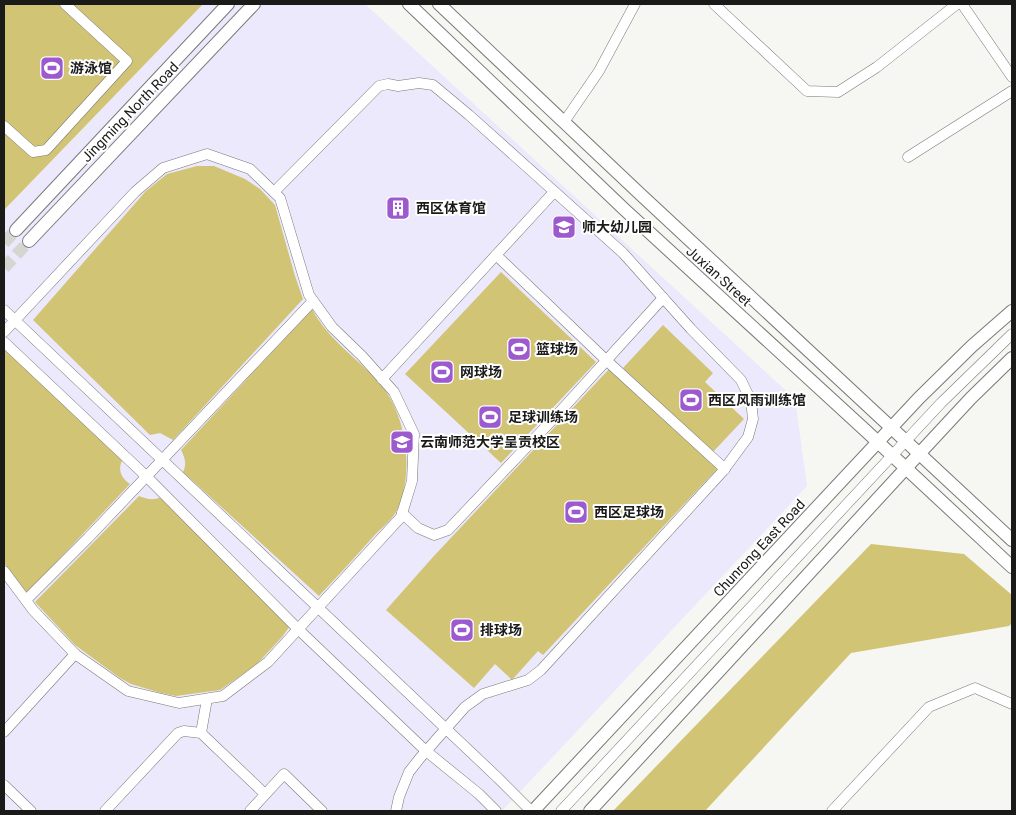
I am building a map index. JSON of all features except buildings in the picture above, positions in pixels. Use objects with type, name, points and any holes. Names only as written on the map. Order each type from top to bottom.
[{"type":"main road","name":"Jingming North Road","points":[[16,230],[228,4]]},
{"type":"main road","name":"Jingming North Road","points":[[29,241],[254,4]]},
{"type":"main road","name":"Juxian Street","points":[[409,4],[625,210],[1012,567]]},
{"type":"main road","name":"Juxian Street","points":[[439,4],[1012,540]]},
{"type":"main road","name":"Chunrong East Road","points":[[532,811],[891,427],[972,346],[1012,311]]},
{"type":"main road","points":[[590,811],[971,398],[1012,358]]},
{"type":"street","points":[[4,126],[33,152],[46,150],[127,62],[65,4]]},
{"type":"street","points":[[564,122],[599,71],[635,4]]},
{"type":"street","points":[[714,4],[807,91],[838,92],[877,66],[957,4]]},
{"type":"street","points":[[962,4],[1012,77]]},
{"type":"street","points":[[274,192],[379,86],[419,83],[433,85],[623,253],[697,336],[741,380],[751,402],[753,419],[748,437],[725,469],[541,670],[528,680],[483,694],[465,707],[409,772],[399,797],[396,811]]},
{"type":"street","points":[[908,157],[1012,91]]},
{"type":"street","points":[[4,332],[135,192],[163,168],[207,154],[250,169],[280,198],[309,295],[332,327],[362,356],[394,392],[414,434],[412,481],[401,517],[319,609],[268,662],[223,696],[178,704],[128,691],[75,654],[33,610],[4,571]]},
{"type":"street","points":[[382,379],[554,192]]},
{"type":"street","points":[[496,255],[606,360],[725,469]]},
{"type":"street","points":[[402,513],[418,528],[434,535],[448,530],[663,298]]},
{"type":"street","points":[[26,600],[313,300]]},
{"type":"street","points":[[4,310],[532,811]]},
{"type":"street","points":[[561,811],[906,441],[1012,334]]},
{"type":"street","points":[[4,342],[146,476],[298,630],[426,751],[479,794],[496,811]]},
{"type":"street","points":[[4,732],[75,654]]},
{"type":"street","points":[[832,811],[929,707],[975,688],[1012,704]]},
{"type":"street","points":[[202,733],[207,699]]},
{"type":"street","points":[[105,811],[178,733],[184,731],[202,733],[265,794]]},
{"type":"street","points":[[250,811],[284,774],[322,811]]},
{"type":"street","points":[[4,785],[31,811]]},
{"type":"shaded area","name":"云南师范大学呈贡校区","points":[[4,4],[365,4],[795,399],[807,486],[502,811],[4,811]]},
{"type":"shaded area","points":[[4,4],[203,4],[4,210]]},
{"type":"shaded area","points":[[197,166],[214,166],[245,179],[260,189],[275,205],[303,299],[173,440],[160,433],[150,435],[33,320],[146,191],[167,174]]},
{"type":"shaded area","name":"篮球场","points":[[501,272],[596,362],[501,463],[405,374]]},
{"type":"shaded area","points":[[312,309],[326,330],[381,385],[390,398],[402,429],[406,464],[402,497],[396,512],[319,596],[183,472],[185,461],[181,450]]},
{"type":"shaded area","name":"西区风雨训练馆","points":[[663,325],[713,373],[705,382],[744,419],[712,453],[623,368]]},
{"type":"shaded area","points":[[4,346],[123,459],[120,470],[124,479],[130,484],[27,593],[4,563]]},
{"type":"shaded area","name":"西区足球场","points":[[611,367],[718,468],[543,655],[538,651],[512,680],[495,664],[474,688],[386,610],[433,557]]},
{"type":"shaded area","points":[[139,496],[150,499],[161,497],[293,622],[256,665],[220,690],[176,696],[131,684],[75,645],[35,602]]},
{"type":"shaded area","points":[[871,544],[964,554],[1012,595],[1012,623],[1009,626],[851,653],[705,811],[613,811]]},
{"type":"tunnel","points":[[4,243],[16,230]]},
{"type":"tunnel","points":[[4,268],[29,241]]},
{"type":"place","name":"游泳馆","points":[[52,68]]},
{"type":"place","name":"西区体育馆","points":[[398,208]]},
{"type":"place","name":"师大幼儿园","points":[[564,227]]},
{"type":"place","name":"篮球场","points":[[519,349]]},
{"type":"place","name":"网球场","points":[[442,372]]},
{"type":"place","name":"西区风雨训练馆","points":[[691,400]]},
{"type":"place","name":"足球训练场","points":[[490,417]]},
{"type":"place","name":"云南师范大学呈贡校区","points":[[402,442]]},
{"type":"place","name":"西区足球场","points":[[576,512]]},
{"type":"place","name":"排球场","points":[[462,630]]}]
